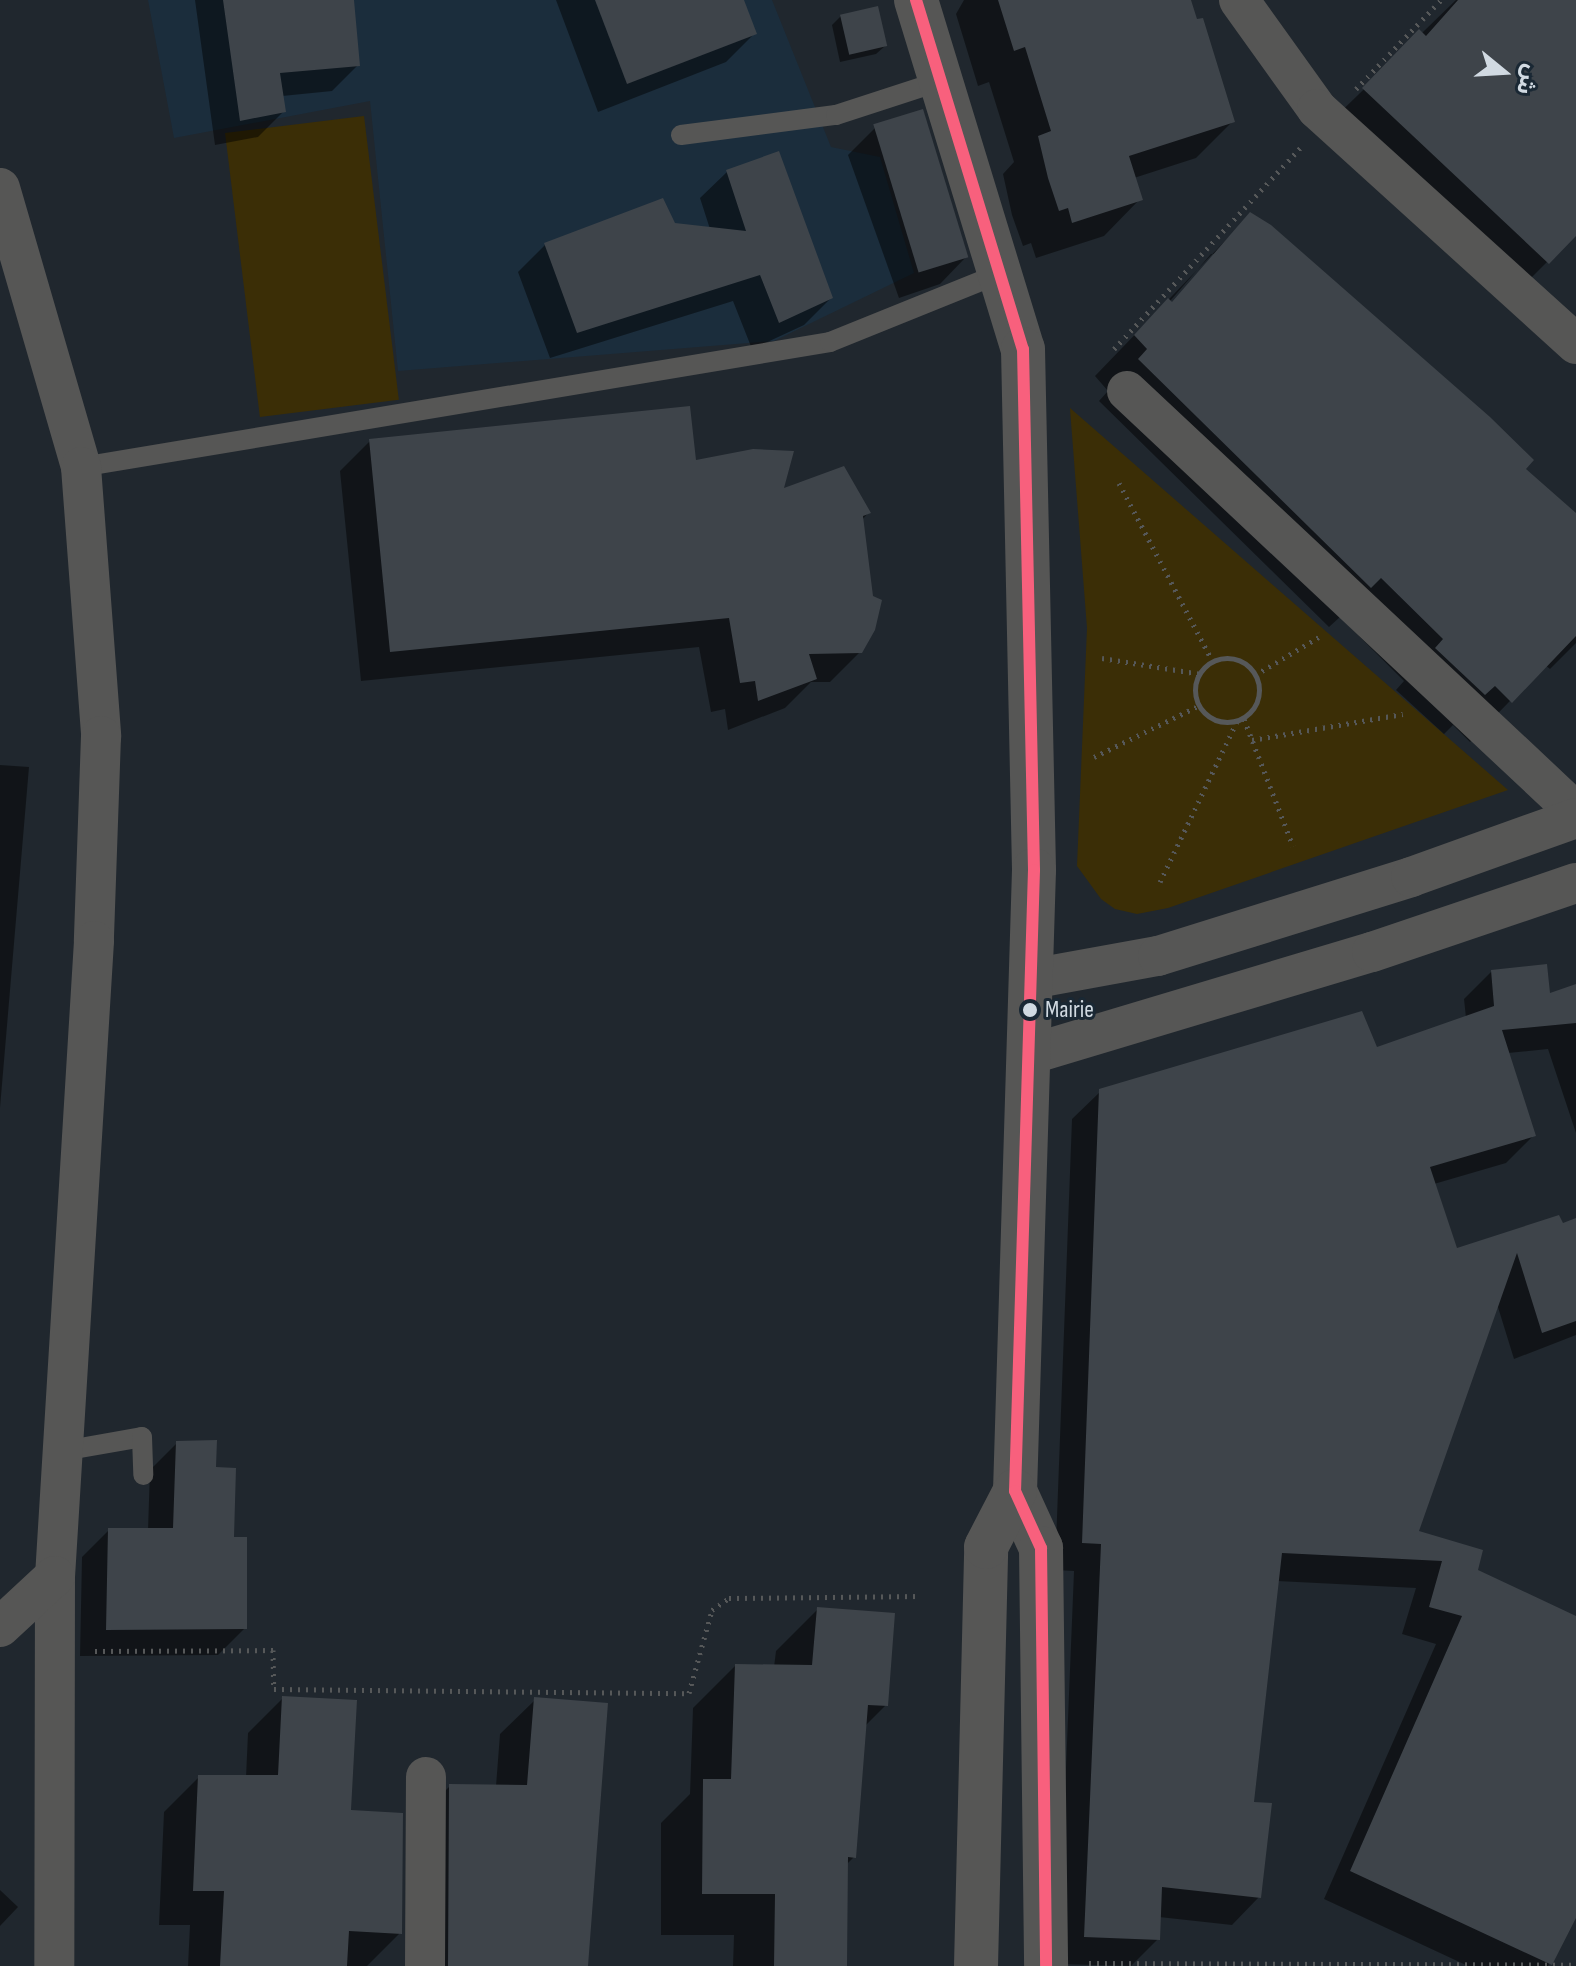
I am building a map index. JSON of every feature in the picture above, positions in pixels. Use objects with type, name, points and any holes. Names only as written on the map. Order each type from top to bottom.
[{"type":"street","points":[[916,0],[1023,349],[1034,870],[1031,979],[1015,1491],[986,1547],[976,1966]]},
{"type":"street","points":[[1239,0],[1328,119],[1576,344]]},
{"type":"street","points":[[0,188],[81,467],[101,736],[94,941],[55,1576],[54,1966]]},
{"type":"street","points":[[1127,391],[1576,812]]},
{"type":"street","points":[[1031,979],[1158,956],[1411,877],[1576,818]]},
{"type":"street","points":[[1028,1055],[1372,952],[1576,883]]},
{"type":"street","points":[[1015,1491],[1041,1548],[1046,1964]]},
{"type":"street","points":[[0,1627],[55,1576]]},
{"type":"street","points":[[425,1966],[426,1777]]},
{"type":"lane","points":[[681,135],[836,115],[940,81]]},
{"type":"lane","points":[[81,467],[669,373],[830,342],[998,274]]},
{"type":"lane","points":[[63,1451],[142,1437],[143,1475]]},
{"type":"path","points":[[1112,351],[1441,0]]},
{"type":"path","points":[[1119,483],[1213,662]]},
{"type":"path","points":[[1255,675],[1319,637]]},
{"type":"path","points":[[1102,658],[1201,674]]},
{"type":"path","points":[[1160,882],[1240,719],[1259,699],[1255,675],[1234,659],[1213,662],[1201,674],[1195,695],[1198,706],[1211,718],[1240,719]]},
{"type":"path","points":[[1094,757],[1198,706]]},
{"type":"path","points":[[1252,740],[1403,714]]},
{"type":"path","points":[[1240,719],[1252,740],[1293,846]]},
{"type":"path","points":[[55,1651],[273,1650],[274,1689],[689,1693],[712,1610],[729,1598],[921,1596]]},
{"type":"path","points":[[1046,1964],[1576,1965]]},
{"type":"shaded area","points":[[148,0],[772,0],[831,147],[880,157],[914,273],[774,341],[398,371],[370,101],[174,138]]},
{"type":"shaded area","points":[[364,116],[399,400],[260,417],[225,133]]},
{"type":"shaded area","points":[[1070,408],[1508,790],[1168,908],[1137,914],[1115,909],[1101,899],[1077,866],[1087,628]]},
{"type":"building","points":[[223,0],[354,0],[360,66],[280,73],[286,112],[240,121]]},
{"type":"building","points":[[595,0],[744,0],[757,34],[627,84]]},
{"type":"building","points":[[998,0],[1191,0],[1197,19],[1203,18],[1235,122],[1129,156],[1143,200],[1072,223],[1068,208],[1059,211],[1048,178],[1038,136],[1051,131],[1025,47],[1014,51]]},
{"type":"building","points":[[1458,0],[1576,0],[1576,236],[1549,264],[1362,88],[1419,29],[1426,36]]},
{"type":"building","points":[[878,6],[887,46],[849,55],[840,15]]},
{"type":"building","points":[[923,109],[968,257],[919,272],[873,124]]},
{"type":"building","points":[[779,151],[833,298],[779,323],[760,275],[577,333],[544,243],[663,198],[675,223],[746,231],[726,170]]},
{"type":"building","points":[[1250,212],[1271,225],[1490,417],[1534,460],[1526,469],[1576,513],[1576,636],[1512,703],[1495,686],[1485,695],[1435,648],[1443,639],[1381,578],[1371,588],[1138,359],[1147,349],[1134,335],[1168,298],[1172,302]]},
{"type":"building","points":[[690,406],[696,460],[753,449],[794,451],[784,488],[844,466],[871,513],[863,516],[873,596],[882,600],[875,630],[862,653],[809,654],[817,679],[758,701],[755,681],[740,683],[729,618],[390,652],[369,439]]},
{"type":"building","points":[[1547,964],[1550,993],[1576,984],[1576,1023],[1502,1030],[1536,1136],[1430,1167],[1457,1248],[1559,1215],[1563,1223],[1576,1218],[1576,1321],[1542,1333],[1517,1253],[1419,1531],[1483,1550],[1478,1570],[1576,1616],[1576,1918],[1552,1965],[1350,1871],[1462,1616],[1429,1607],[1442,1561],[1282,1553],[1254,1802],[1272,1803],[1261,1898],[1162,1887],[1160,1940],[1084,1937],[1101,1544],[1082,1543],[1099,1089],[1362,1011],[1377,1047],[1494,1006],[1491,970]]},
{"type":"building","points":[[217,1440],[216,1467],[236,1468],[234,1537],[247,1537],[247,1629],[106,1630],[108,1528],[173,1528],[176,1441]]},
{"type":"building","points":[[817,1607],[895,1613],[888,1706],[868,1705],[856,1858],[848,1857],[847,1966],[774,1966],[775,1894],[702,1894],[703,1779],[731,1779],[735,1664],[812,1665]]},
{"type":"building","points":[[282,1696],[357,1700],[351,1810],[403,1813],[402,1934],[349,1931],[347,1966],[220,1966],[224,1891],[193,1891],[198,1775],[278,1775]]},
{"type":"building","points":[[534,1697],[608,1703],[588,1966],[448,1966],[449,1784],[527,1785]]},
{"type":"transit line","points":[[916,0],[1023,349],[1034,870],[1015,1491],[1041,1548],[1046,1966]]},
{"type":"place","name":"Mairie","points":[[1030,1010]]}]
